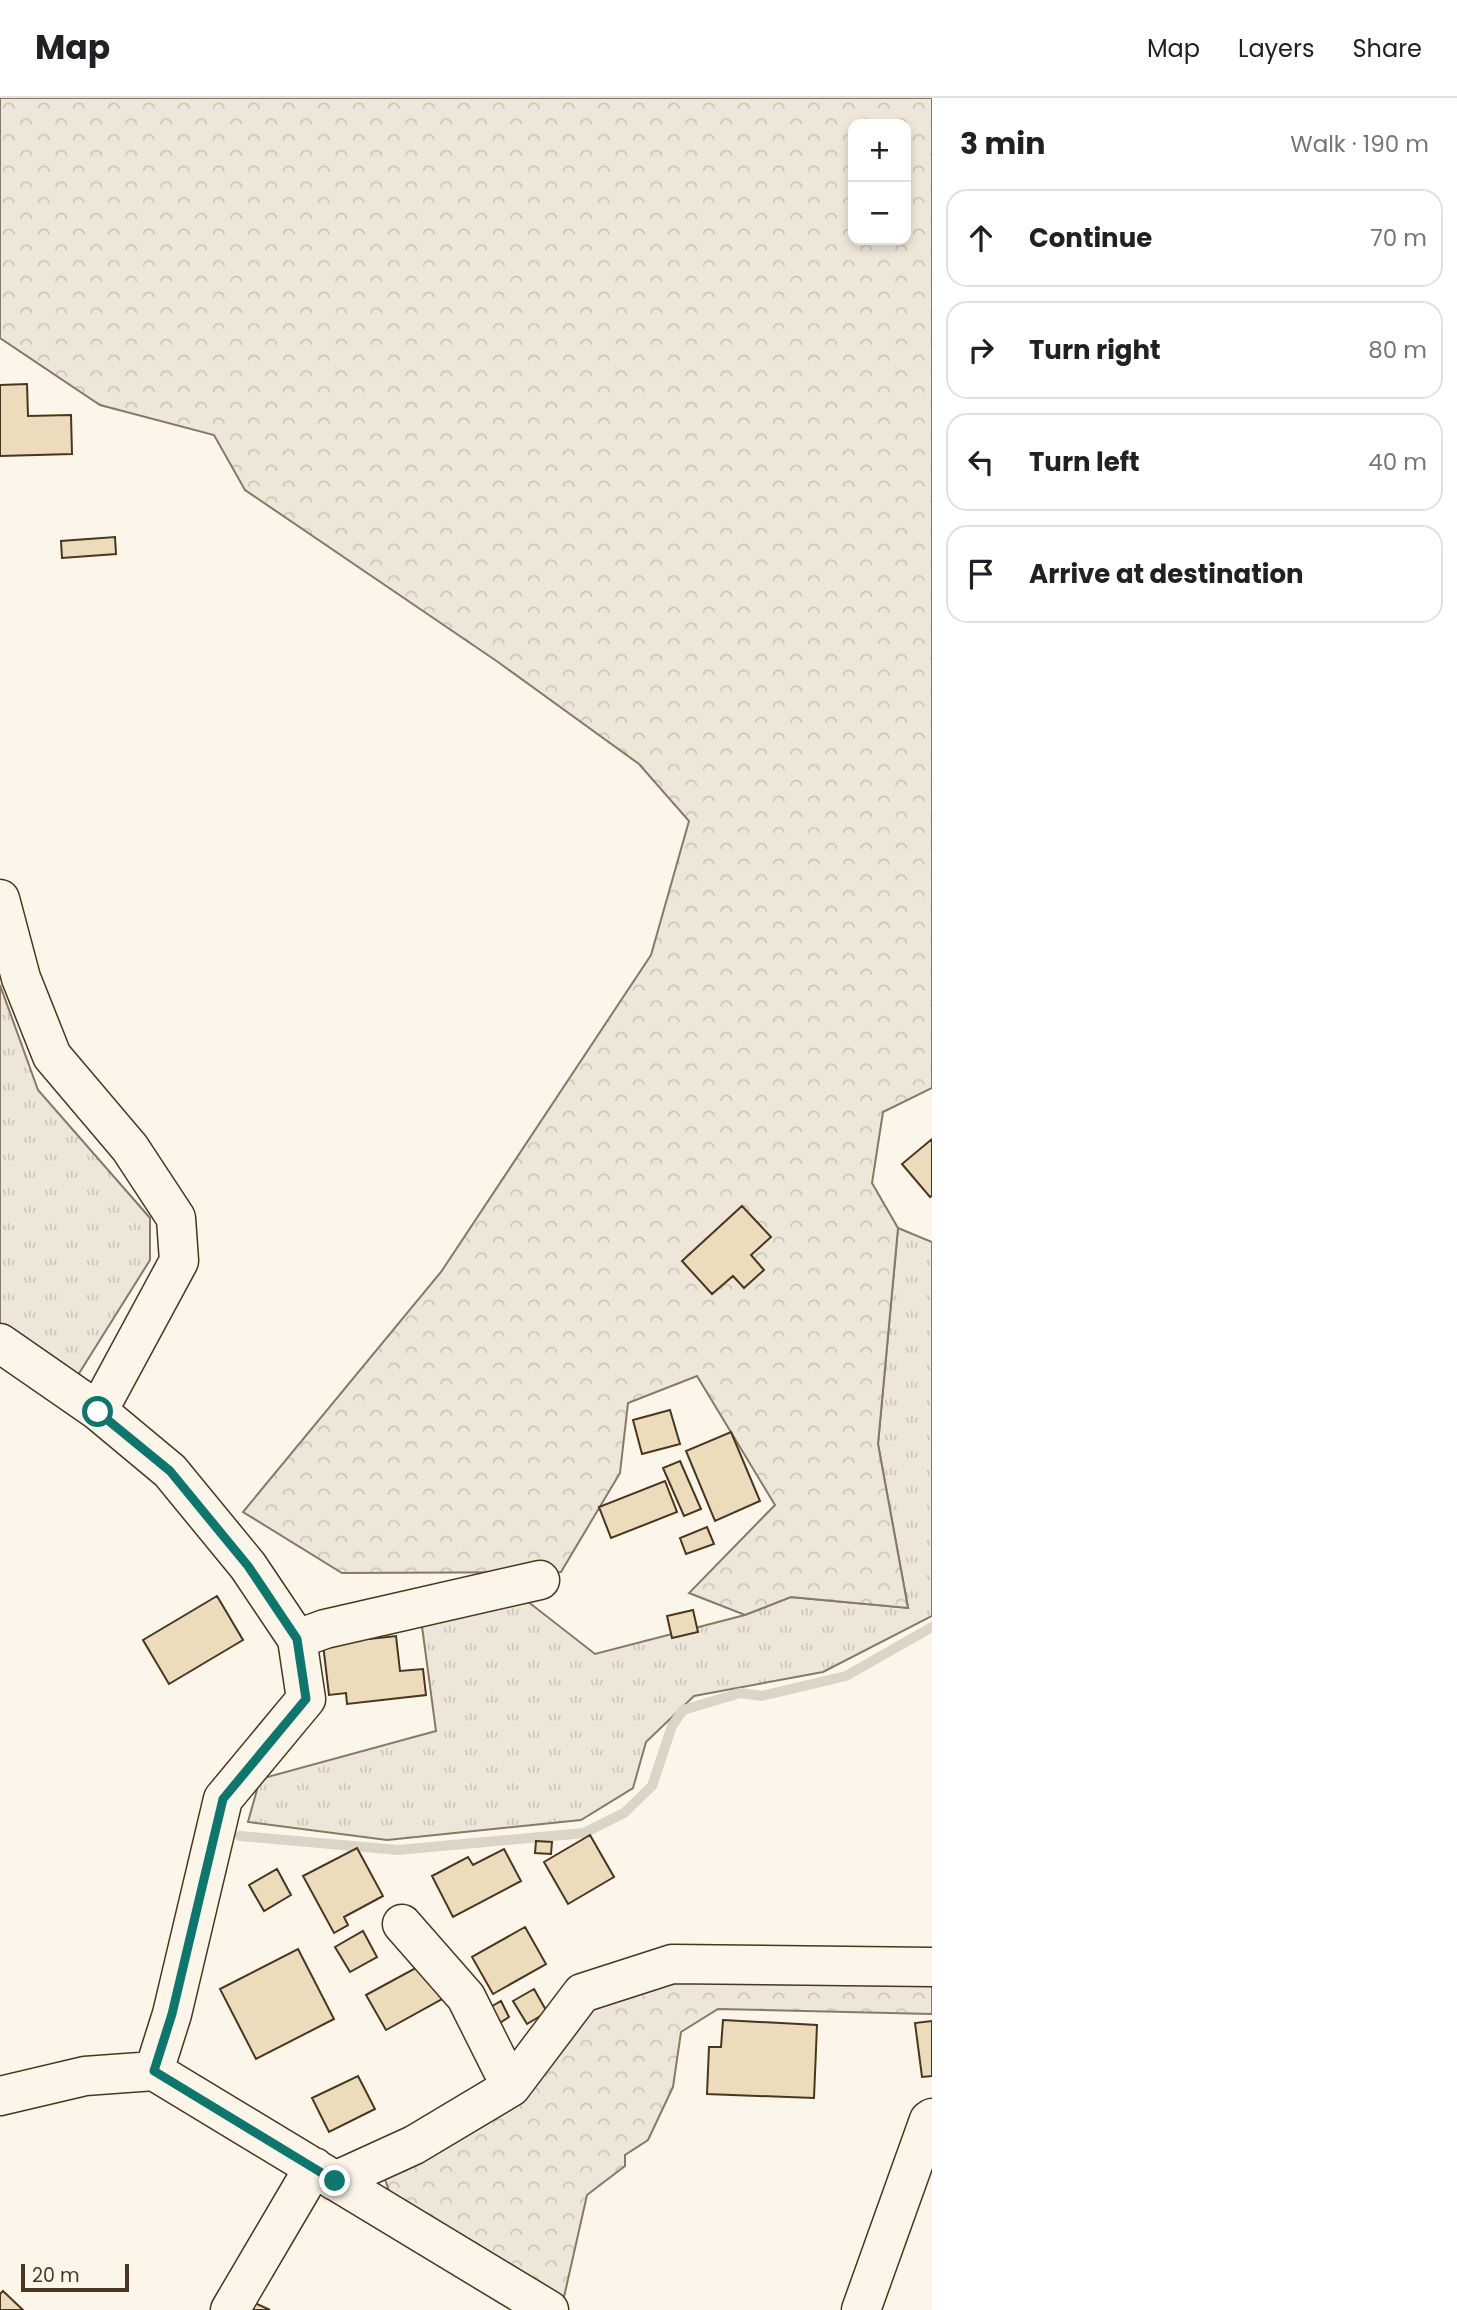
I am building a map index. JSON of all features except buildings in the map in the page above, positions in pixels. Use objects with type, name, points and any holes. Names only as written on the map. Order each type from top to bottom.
[{"type":"street","points":[[0,900],[21,978],[52,1056],[130,1148],[176,1218],[179,1261],[98,1412]]},
{"type":"street","points":[[0,1343],[98,1412],[170,1471],[248,1566],[297,1639],[306,1699],[223,1799],[172,2014],[154,2071]]},
{"type":"street","points":[[297,1639],[325,1629],[540,1580]]},
{"type":"street","points":[[402,1924],[466,1997],[511,2087]]},
{"type":"street","points":[[230,2310],[325,2174],[414,2145],[511,2087],[582,1993],[672,1965],[932,1967]]},
{"type":"street","points":[[0,2096],[85,2076],[154,2071],[549,2310]]},
{"type":"street","points":[[861,2310],[929,2120],[932,2118]]},
{"type":"green space","points":[[0,98],[932,98],[932,1088],[883,1112],[872,1183],[898,1228],[878,1444],[908,1608],[791,1597],[745,1615],[689,1593],[775,1505],[697,1376],[628,1403],[620,1473],[561,1572],[342,1573],[243,1512],[441,1272],[651,955],[689,821],[639,764],[498,662],[245,490],[214,435],[100,405],[0,338]]},
{"type":"green space","points":[[0,985],[38,1090],[150,1218],[150,1260],[73,1383],[0,1330]]},
{"type":"green space","points":[[898,1228],[932,1242],[932,1616],[823,1672],[694,1696],[646,1742],[633,1788],[581,1820],[387,1840],[248,1822],[260,1779],[436,1731],[421,1619],[522,1597],[595,1654],[745,1615],[790,1597],[908,1608],[878,1444]]},
{"type":"green space","points":[[687,1974],[932,1980],[932,2014],[718,2009],[681,2032],[673,2087],[648,2140],[625,2155],[625,2166],[587,2195],[564,2297],[389,2191],[383,2173],[590,2008]]},
{"type":"waterway","points":[[240,1836],[398,1850],[584,1833],[624,1813],[652,1786],[672,1726],[683,1710],[740,1693],[762,1696],[846,1676],[932,1627]]},
{"type":"route","points":[[98,1412],[170,1471],[248,1566],[297,1639],[306,1699],[223,1799],[172,2014],[154,2071],[335,2181]]}]
